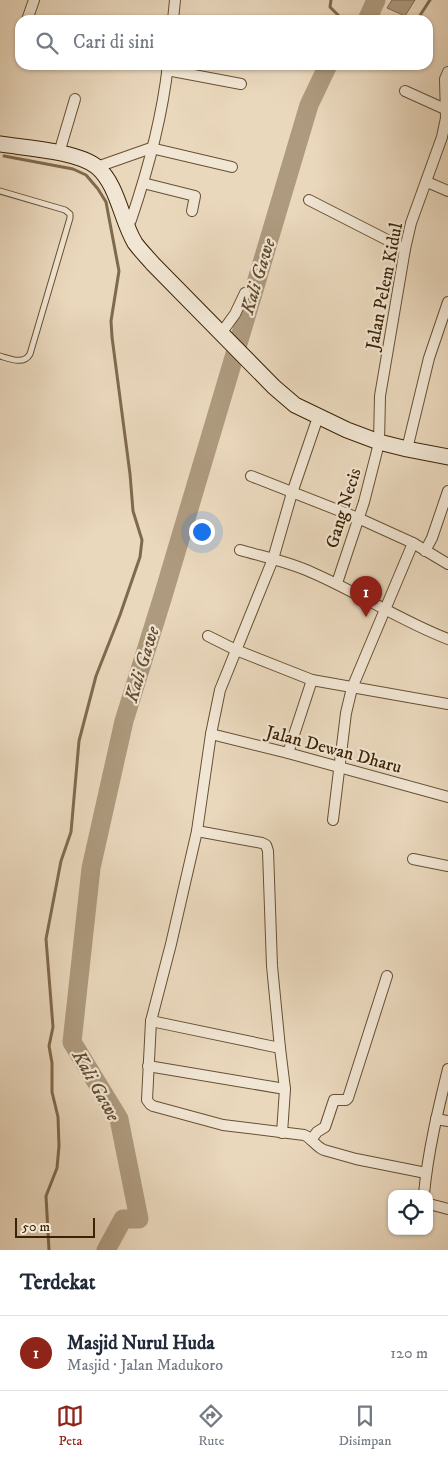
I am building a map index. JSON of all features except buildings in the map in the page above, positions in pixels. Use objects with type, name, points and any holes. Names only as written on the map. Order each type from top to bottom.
[{"type":"main road","points":[[0,144],[59,153],[78,158],[97,167],[108,180],[135,242],[153,264],[295,405],[347,430],[379,442],[408,450],[448,457]]},
{"type":"street","points":[[29,15],[34,0]]},
{"type":"street","points":[[173,15],[174,0]]},
{"type":"street","points":[[127,224],[131,220],[143,183],[157,130],[167,70]]},
{"type":"street","points":[[176,70],[241,84]]},
{"type":"street","name":"Jalan Pelem Kidul","points":[[379,442],[380,396],[405,249],[411,223],[442,137],[447,110],[445,80],[448,72]]},
{"type":"street","points":[[404,91],[447,110]]},
{"type":"street","points":[[59,153],[75,99]]},
{"type":"street","points":[[97,167],[151,148],[232,166]]},
{"type":"street","points":[[427,182],[448,191]]},
{"type":"street","points":[[143,183],[195,196],[192,211]]},
{"type":"street","points":[[309,200],[405,249]]},
{"type":"street","points":[[224,334],[245,293]]},
{"type":"street","points":[[408,450],[429,358],[448,302]]},
{"type":"street","points":[[318,417],[292,493],[273,559],[220,690],[196,831],[151,1021],[147,1097],[148,1102],[153,1106],[223,1125],[304,1135],[320,1149],[356,1159],[426,1173]]},
{"type":"street","name":"Gang Necis","points":[[337,583],[364,502],[379,442]]},
{"type":"street","points":[[250,476],[358,518],[413,543],[448,564]]},
{"type":"street","points":[[425,551],[432,538],[448,491]]},
{"type":"street","points":[[333,820],[346,714],[352,688],[413,543]]},
{"type":"street","points":[[240,550],[304,569],[337,583],[385,610],[448,639]]},
{"type":"street","points":[[208,636],[236,650],[312,680],[448,704]]},
{"type":"street","points":[[288,753],[312,680]]},
{"type":"street","name":"Jalan Dewan Dharu","points":[[211,734],[448,797]]},
{"type":"street","points":[[196,831],[262,843],[266,845],[268,851],[272,966],[285,1089],[282,1133]]},
{"type":"street","points":[[413,860],[448,866]]},
{"type":"street","points":[[311,1140],[317,1132],[325,1127],[334,1100],[346,1100],[348,1098],[387,976]]},
{"type":"street","points":[[151,1021],[280,1048]]},
{"type":"street","points":[[148,1066],[285,1089]]},
{"type":"street","points":[[424,1190],[436,1119],[448,1069]]},
{"type":"street","points":[[436,1119],[448,1121]]},
{"type":"street","points":[[433,1205],[448,1210]]},
{"type":"lane","points":[[0,191],[65,210],[70,214],[70,218],[28,358],[18,360],[0,356]]},
{"type":"shaded area","points":[[392,0],[415,0],[406,15],[387,8]]},
{"type":"waterway","points":[[331,0],[330,7],[338,15]]},
{"type":"waterway","name":"Kali Gawe","points":[[369,15],[376,0]]},
{"type":"waterway","points":[[420,15],[430,0]]},
{"type":"waterway","name":"Kali Gawe","points":[[106,1250],[123,1219],[139,1219],[119,1119],[72,1042],[91,868],[124,721],[309,105],[326,70]]},
{"type":"waterway","points":[[4,156],[73,169],[86,175],[106,202],[119,271],[111,321],[112,337],[133,511],[142,540],[140,557],[96,676],[79,741],[71,832],[61,861],[46,939],[53,1027],[49,1046],[52,1063],[52,1092],[58,1117],[59,1146],[57,1168],[46,1196],[49,1250]]},
{"type":"place","name":"Masjid Nurul Huda","points":[[366,617]]}]
